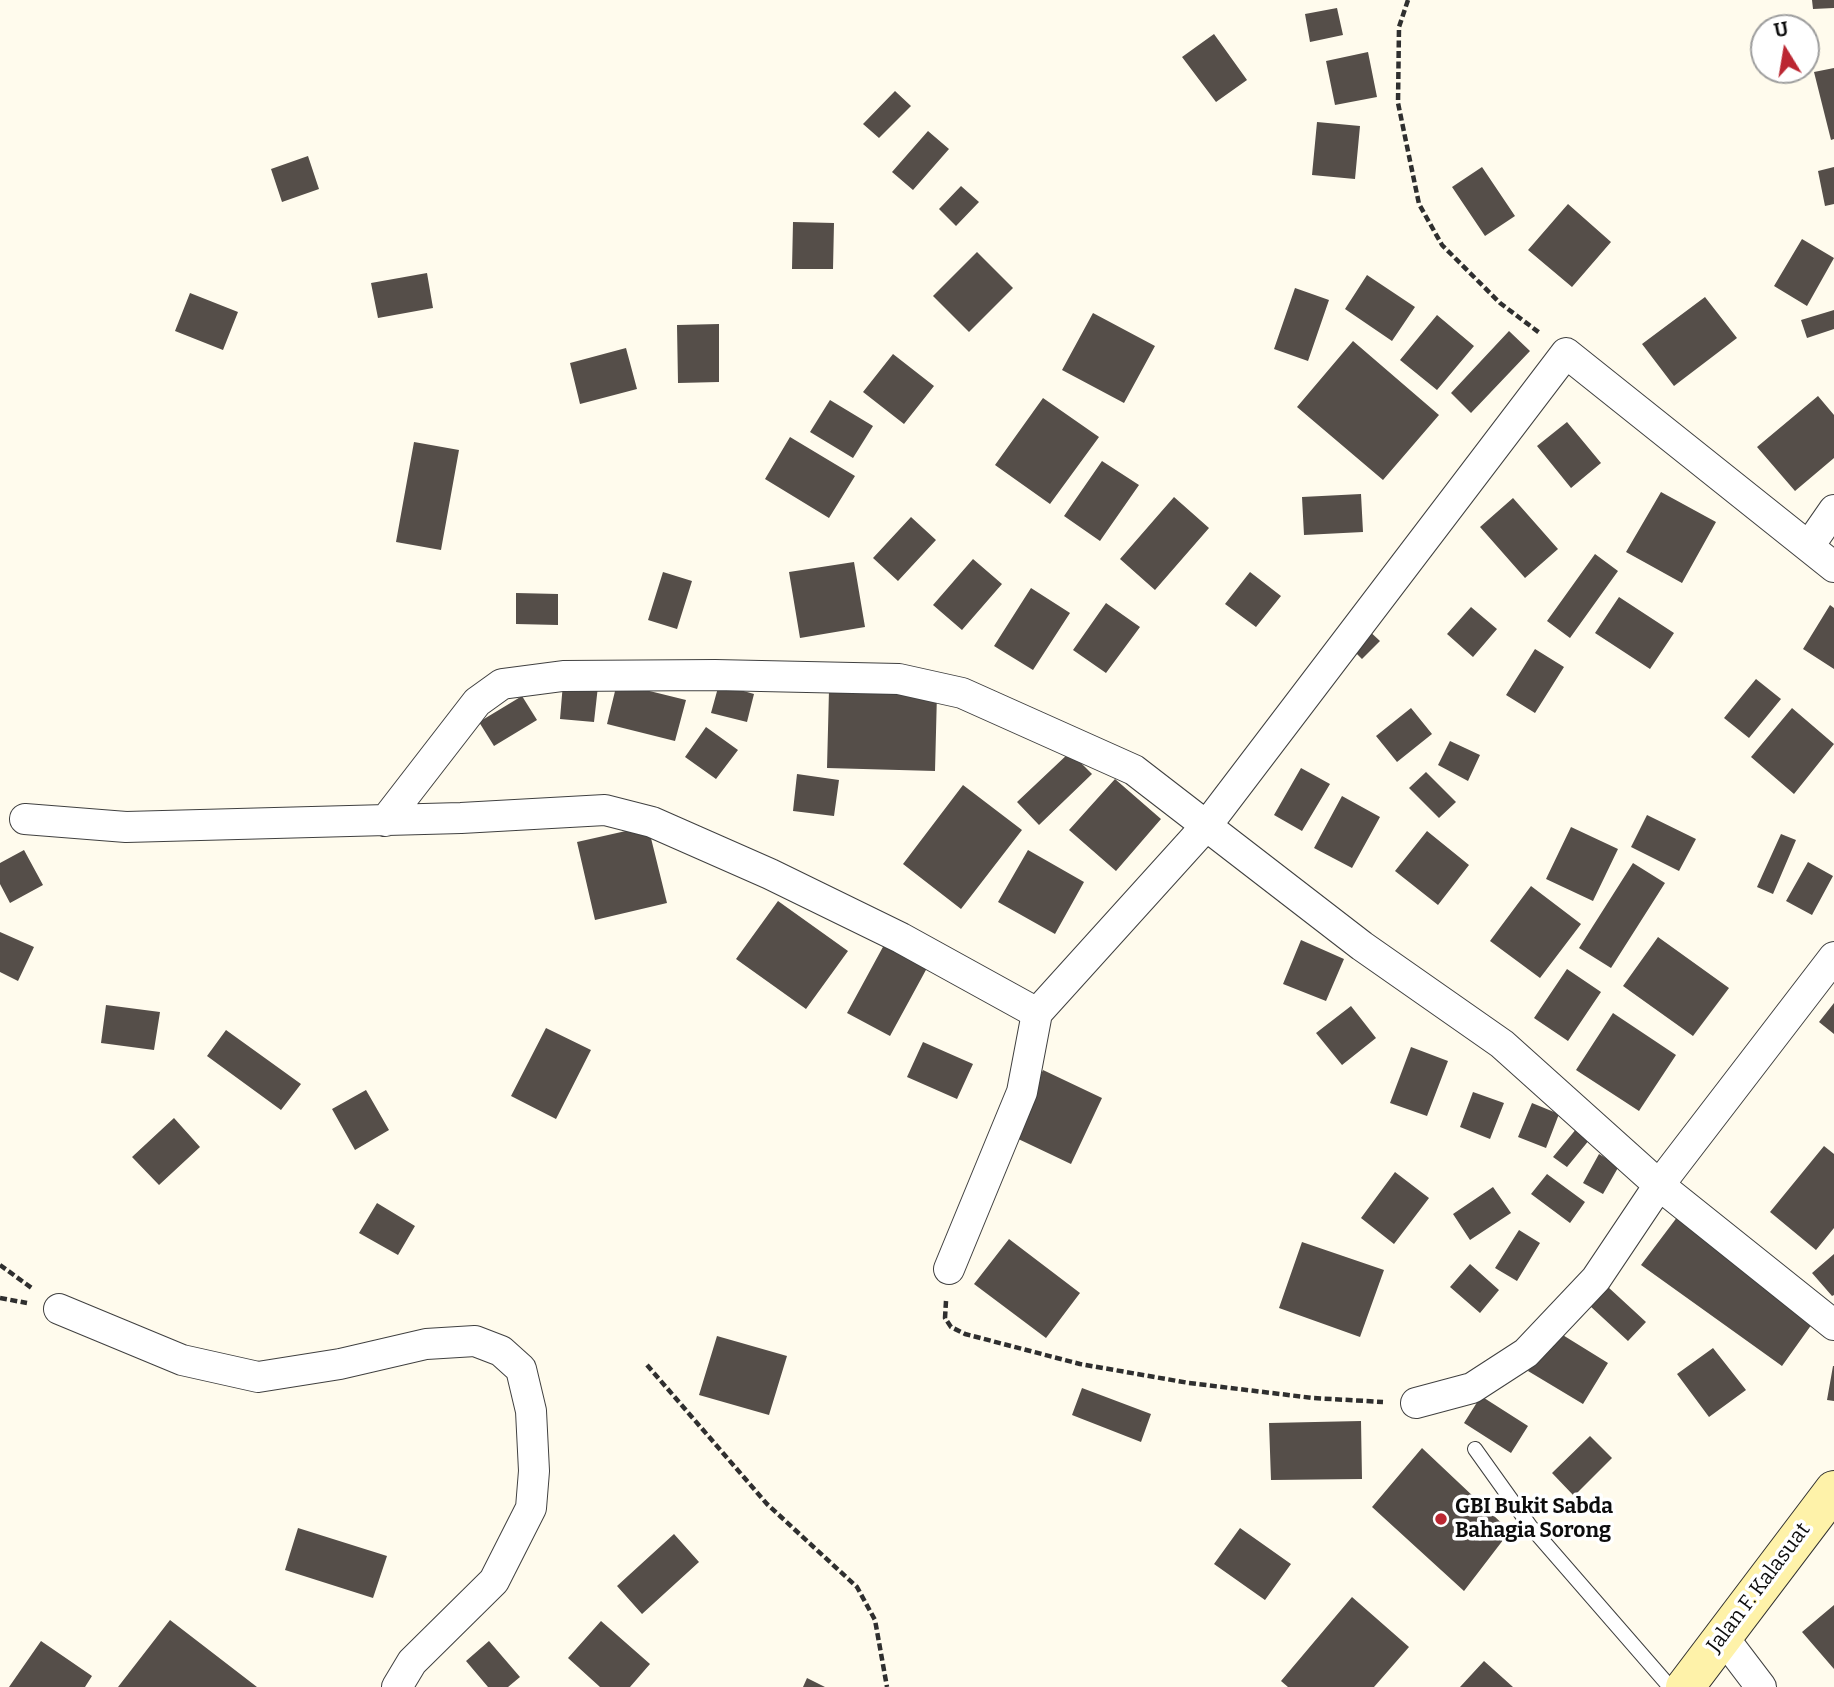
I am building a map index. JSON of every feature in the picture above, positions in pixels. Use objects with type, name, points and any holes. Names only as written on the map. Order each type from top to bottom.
[{"type":"street","points":[[949,1269],[1023,1092],[1037,1013],[1206,825],[1566,353],[1834,567]]},
{"type":"street","points":[[1809,546],[1834,510]]},
{"type":"street","points":[[385,821],[477,702],[502,684],[563,676],[715,675],[899,679],[962,693],[1134,771],[1362,946],[1502,1044],[1659,1185],[1834,1325]]},
{"type":"street","points":[[25,819],[126,827],[385,821],[605,810],[652,822],[770,874],[901,938],[1037,1013]]},
{"type":"street","points":[[1416,1404],[1472,1388],[1527,1353],[1596,1279],[1659,1185],[1834,957]]},
{"type":"street","points":[[59,1309],[182,1360],[258,1377],[340,1364],[426,1344],[475,1342],[501,1351],[521,1369],[531,1411],[534,1471],[531,1508],[494,1581],[412,1662],[397,1687]]},
{"type":"street","name":"Jalan F. Kalasuat","points":[[1685,1687],[1834,1490]]},
{"type":"street","points":[[1723,1637],[1761,1687]]},
{"type":"lane","points":[[1475,1449],[1530,1526],[1670,1687]]},
{"type":"path","points":[[1408,0],[1399,27],[1398,103],[1419,204],[1443,245],[1452,255],[1500,303],[1566,353]]},
{"type":"path","points":[[0,1265],[59,1309]]},
{"type":"path","points":[[949,1269],[945,1318],[951,1326],[965,1334],[1080,1364],[1189,1383],[1313,1398],[1416,1404]]},
{"type":"path","points":[[647,1365],[767,1504],[857,1587],[875,1620],[887,1687]]},
{"type":"building","points":[[1812,0],[1834,0],[1834,8],[1813,9]]},
{"type":"building","points":[[1337,8],[1343,35],[1310,42],[1305,14]]},
{"type":"building","points":[[1214,34],[1247,80],[1216,102],[1182,57]]},
{"type":"building","points":[[1368,52],[1377,97],[1335,105],[1326,61]]},
{"type":"building","points":[[1834,68],[1834,139],[1831,140],[1817,84],[1820,84],[1820,71]]},
{"type":"building","points":[[895,91],[911,106],[879,138],[863,124]]},
{"type":"building","points":[[1317,122],[1360,126],[1355,179],[1312,175]]},
{"type":"building","points":[[928,131],[949,149],[913,190],[892,172]]},
{"type":"building","points":[[308,156],[319,189],[282,202],[271,169]]},
{"type":"building","points":[[1482,167],[1515,216],[1485,236],[1452,187]]},
{"type":"building","points":[[1834,167],[1834,204],[1825,206],[1818,171]]},
{"type":"building","points":[[961,186],[979,202],[956,226],[939,209]]},
{"type":"building","points":[[1568,204],[1611,242],[1572,287],[1528,250]]},
{"type":"building","points":[[793,222],[834,223],[833,269],[792,269]]},
{"type":"building","points":[[1802,239],[1834,258],[1807,306],[1774,286]]},
{"type":"building","points":[[977,252],[1013,288],[969,332],[933,296]]},
{"type":"building","points":[[427,273],[433,308],[378,318],[371,283]]},
{"type":"building","points":[[1367,275],[1415,307],[1392,341],[1345,309]]},
{"type":"building","points":[[1295,288],[1329,300],[1308,361],[1274,349]]},
{"type":"building","points":[[190,293],[238,312],[223,350],[175,331]]},
{"type":"building","points":[[1705,297],[1737,338],[1674,386],[1642,344]]},
{"type":"building","points":[[1834,310],[1834,329],[1807,338],[1801,320]]},
{"type":"building","points":[[1093,313],[1155,346],[1124,403],[1062,370]]},
{"type":"building","points":[[1437,315],[1474,346],[1437,390],[1400,360]]},
{"type":"building","points":[[719,324],[719,382],[678,383],[677,325]]},
{"type":"building","points":[[1509,331],[1530,351],[1471,413],[1451,393]]},
{"type":"building","points":[[1353,341],[1439,415],[1383,480],[1297,407]]},
{"type":"building","points":[[626,348],[637,389],[580,404],[570,363]]},
{"type":"building","points":[[893,354],[934,386],[904,424],[863,392]]},
{"type":"building","points":[[1818,396],[1834,415],[1834,458],[1795,491],[1757,447]]},
{"type":"building","points":[[1043,398],[1099,437],[1050,504],[995,465]]},
{"type":"building","points":[[830,400],[873,426],[853,458],[810,432]]},
{"type":"building","points":[[1567,422],[1601,463],[1571,488],[1537,446]]},
{"type":"building","points":[[790,437],[855,476],[829,518],[765,479]]},
{"type":"building","points":[[414,442],[459,450],[441,550],[396,542]]},
{"type":"building","points":[[1102,461],[1139,485],[1100,541],[1064,516]]},
{"type":"building","points":[[1661,492],[1716,522],[1682,583],[1626,552]]},
{"type":"building","points":[[1361,494],[1363,532],[1304,535],[1302,497]]},
{"type":"building","points":[[1174,497],[1209,528],[1155,590],[1120,559]]},
{"type":"building","points":[[1513,498],[1558,549],[1525,578],[1480,527]]},
{"type":"building","points":[[911,517],[936,540],[898,581],[873,558]]},
{"type":"building","points":[[1595,554],[1618,571],[1570,638],[1547,621]]},
{"type":"building","points":[[973,559],[1002,584],[962,630],[933,605]]},
{"type":"building","points":[[854,562],[865,627],[800,638],[789,572]]},
{"type":"building","points":[[663,572],[692,581],[677,629],[648,620]]},
{"type":"building","points":[[1250,572],[1281,596],[1256,627],[1225,604]]},
{"type":"building","points":[[1031,588],[1070,613],[1033,670],[994,646]]},
{"type":"building","points":[[516,593],[558,594],[558,625],[516,624]]},
{"type":"building","points":[[1619,597],[1674,633],[1650,669],[1595,633]]},
{"type":"building","points":[[1106,603],[1140,627],[1106,673],[1073,650]]},
{"type":"building","points":[[1830,605],[1834,608],[1834,669],[1803,649]]},
{"type":"building","points":[[1471,607],[1497,629],[1473,657],[1447,634]]},
{"type":"building","points":[[1366,628],[1380,641],[1362,659],[1349,646]]},
{"type":"building","points":[[1535,649],[1564,667],[1535,713],[1506,695]]},
{"type":"building","points":[[1756,679],[1781,699],[1749,738],[1724,718]]},
{"type":"building","points":[[563,683],[598,686],[594,722],[560,719]]},
{"type":"building","points":[[617,683],[686,700],[675,741],[607,724]]},
{"type":"building","points":[[719,684],[754,694],[747,722],[711,713]]},
{"type":"building","points":[[829,690],[937,693],[935,771],[827,768]]},
{"type":"building","points":[[522,696],[537,720],[494,746],[479,722]]},
{"type":"building","points":[[1411,708],[1432,734],[1397,762],[1376,736]]},
{"type":"building","points":[[1792,708],[1834,744],[1794,794],[1751,757]]},
{"type":"building","points":[[706,727],[738,750],[716,779],[685,757]]},
{"type":"building","points":[[1450,741],[1480,755],[1468,781],[1438,765]]},
{"type":"building","points":[[1070,752],[1092,774],[1039,825],[1017,802]]},
{"type":"building","points":[[1301,768],[1330,784],[1302,831],[1274,815]]},
{"type":"building","points":[[1426,772],[1456,802],[1439,818],[1409,788]]},
{"type":"building","points":[[797,774],[839,780],[834,816],[793,811]]},
{"type":"building","points":[[1115,779],[1161,819],[1116,871],[1069,830]]},
{"type":"building","points":[[963,785],[1022,830],[961,909],[903,864]]},
{"type":"building","points":[[1342,796],[1380,817],[1352,868],[1314,848]]},
{"type":"building","points":[[1647,815],[1696,839],[1679,871],[1631,847]]},
{"type":"building","points":[[648,826],[667,903],[595,920],[577,842]]},
{"type":"building","points":[[1571,827],[1618,849],[1593,901],[1546,879]]},
{"type":"building","points":[[1427,831],[1469,865],[1438,905],[1395,871]]},
{"type":"building","points":[[1781,834],[1796,840],[1773,894],[1757,887]]},
{"type":"building","points":[[24,850],[43,885],[10,903],[0,884],[0,863]]},
{"type":"building","points":[[1028,850],[1084,882],[1055,934],[998,902]]},
{"type":"building","points":[[1808,862],[1833,876],[1812,915],[1786,901]]},
{"type":"building","points":[[1633,863],[1665,883],[1611,968],[1579,948]]},
{"type":"building","points":[[1531,886],[1581,924],[1540,978],[1490,941]]},
{"type":"building","points":[[778,901],[848,951],[806,1009],[736,959]]},
{"type":"building","points":[[0,932],[34,947],[18,981],[0,972]]},
{"type":"building","points":[[1658,937],[1729,988],[1693,1036],[1623,986]]},
{"type":"building","points":[[1301,940],[1344,959],[1326,1001],[1283,984]]},
{"type":"building","points":[[884,945],[927,968],[890,1036],[847,1013]]},
{"type":"building","points":[[1567,969],[1601,992],[1568,1041],[1534,1018]]},
{"type":"building","points":[[1834,1003],[1834,1034],[1819,1022]]},
{"type":"building","points":[[106,1005],[160,1012],[154,1050],[101,1043]]},
{"type":"building","points":[[1351,1006],[1376,1038],[1342,1065],[1316,1033]]},
{"type":"building","points":[[1613,1013],[1676,1055],[1639,1111],[1576,1070]]},
{"type":"building","points":[[546,1028],[591,1050],[556,1119],[511,1096]]},
{"type":"building","points":[[226,1030],[301,1084],[281,1110],[207,1056]]},
{"type":"building","points":[[923,1042],[973,1064],[957,1099],[907,1077]]},
{"type":"building","points":[[1411,1047],[1448,1061],[1427,1116],[1390,1103]]},
{"type":"building","points":[[1043,1070],[1102,1098],[1071,1164],[1012,1136]]},
{"type":"building","points":[[366,1090],[389,1130],[355,1150],[332,1109]]},
{"type":"building","points":[[1473,1092],[1504,1103],[1490,1139],[1460,1127]]},
{"type":"building","points":[[1532,1103],[1559,1114],[1546,1148],[1518,1137]]},
{"type":"building","points":[[174,1118],[200,1147],[159,1185],[132,1157]]},
{"type":"building","points":[[1577,1128],[1590,1139],[1567,1167],[1553,1157]]},
{"type":"building","points":[[1824,1146],[1834,1154],[1834,1228],[1816,1250],[1770,1212]]},
{"type":"building","points":[[1599,1154],[1619,1166],[1603,1194],[1583,1183]]},
{"type":"building","points":[[1395,1172],[1429,1198],[1394,1244],[1361,1218]]},
{"type":"building","points":[[1547,1174],[1585,1202],[1570,1223],[1531,1194]]},
{"type":"building","points":[[1493,1187],[1511,1213],[1470,1240],[1453,1214]]},
{"type":"building","points":[[377,1203],[415,1226],[398,1255],[359,1233]]},
{"type":"building","points":[[1678,1216],[1817,1317],[1782,1366],[1641,1265]]},
{"type":"building","points":[[1519,1230],[1540,1243],[1517,1281],[1495,1268]]},
{"type":"building","points":[[1009,1239],[1080,1293],[1046,1338],[974,1284]]},
{"type":"building","points":[[1302,1242],[1384,1270],[1360,1337],[1279,1308]]},
{"type":"building","points":[[1834,1254],[1834,1295],[1832,1296],[1812,1273]]},
{"type":"building","points":[[1470,1264],[1499,1290],[1480,1313],[1450,1287]]},
{"type":"building","points":[[1608,1287],[1646,1322],[1628,1341],[1590,1306]]},
{"type":"building","points":[[1553,1329],[1608,1363],[1583,1404],[1528,1371]]},
{"type":"building","points":[[717,1336],[787,1356],[769,1415],[699,1395]]},
{"type":"building","points":[[1713,1348],[1746,1390],[1709,1417],[1677,1374]]},
{"type":"building","points":[[1834,1366],[1834,1401],[1827,1400]]},
{"type":"building","points":[[1082,1388],[1151,1414],[1141,1442],[1072,1415]]},
{"type":"building","points":[[1481,1396],[1528,1426],[1511,1453],[1464,1423]]},
{"type":"building","points":[[1361,1421],[1362,1479],[1271,1480],[1269,1423]]},
{"type":"building","points":[[1590,1436],[1612,1458],[1574,1496],[1552,1473]]},
{"type":"building","name":"GBI Bukit Sabda Bahagia Sorong","points":[[1422,1448],[1510,1531],[1464,1591],[1372,1507]]},
{"type":"building","points":[[298,1528],[387,1556],[373,1598],[285,1570]]},
{"type":"building","points":[[1240,1528],[1291,1564],[1265,1600],[1214,1564]]},
{"type":"building","points":[[674,1534],[699,1562],[642,1614],[617,1586]]},
{"type":"building","points":[[1352,1597],[1409,1647],[1374,1687],[1288,1687],[1281,1681]]},
{"type":"building","points":[[1834,1605],[1834,1669],[1802,1632]]},
{"type":"building","points":[[170,1620],[257,1687],[118,1687]]},
{"type":"building","points":[[601,1621],[650,1664],[630,1687],[600,1687],[568,1658]]},
{"type":"building","points":[[41,1641],[92,1676],[85,1687],[9,1687]]},
{"type":"building","points":[[489,1641],[520,1677],[508,1687],[488,1687],[466,1661]]},
{"type":"building","points":[[1484,1661],[1513,1687],[1460,1687]]},
{"type":"building","points":[[807,1678],[825,1687],[803,1687]]},
{"type":"place","name":"GBI Bukit Sabda Bahagia Sorong","points":[[1441,1519]]}]
